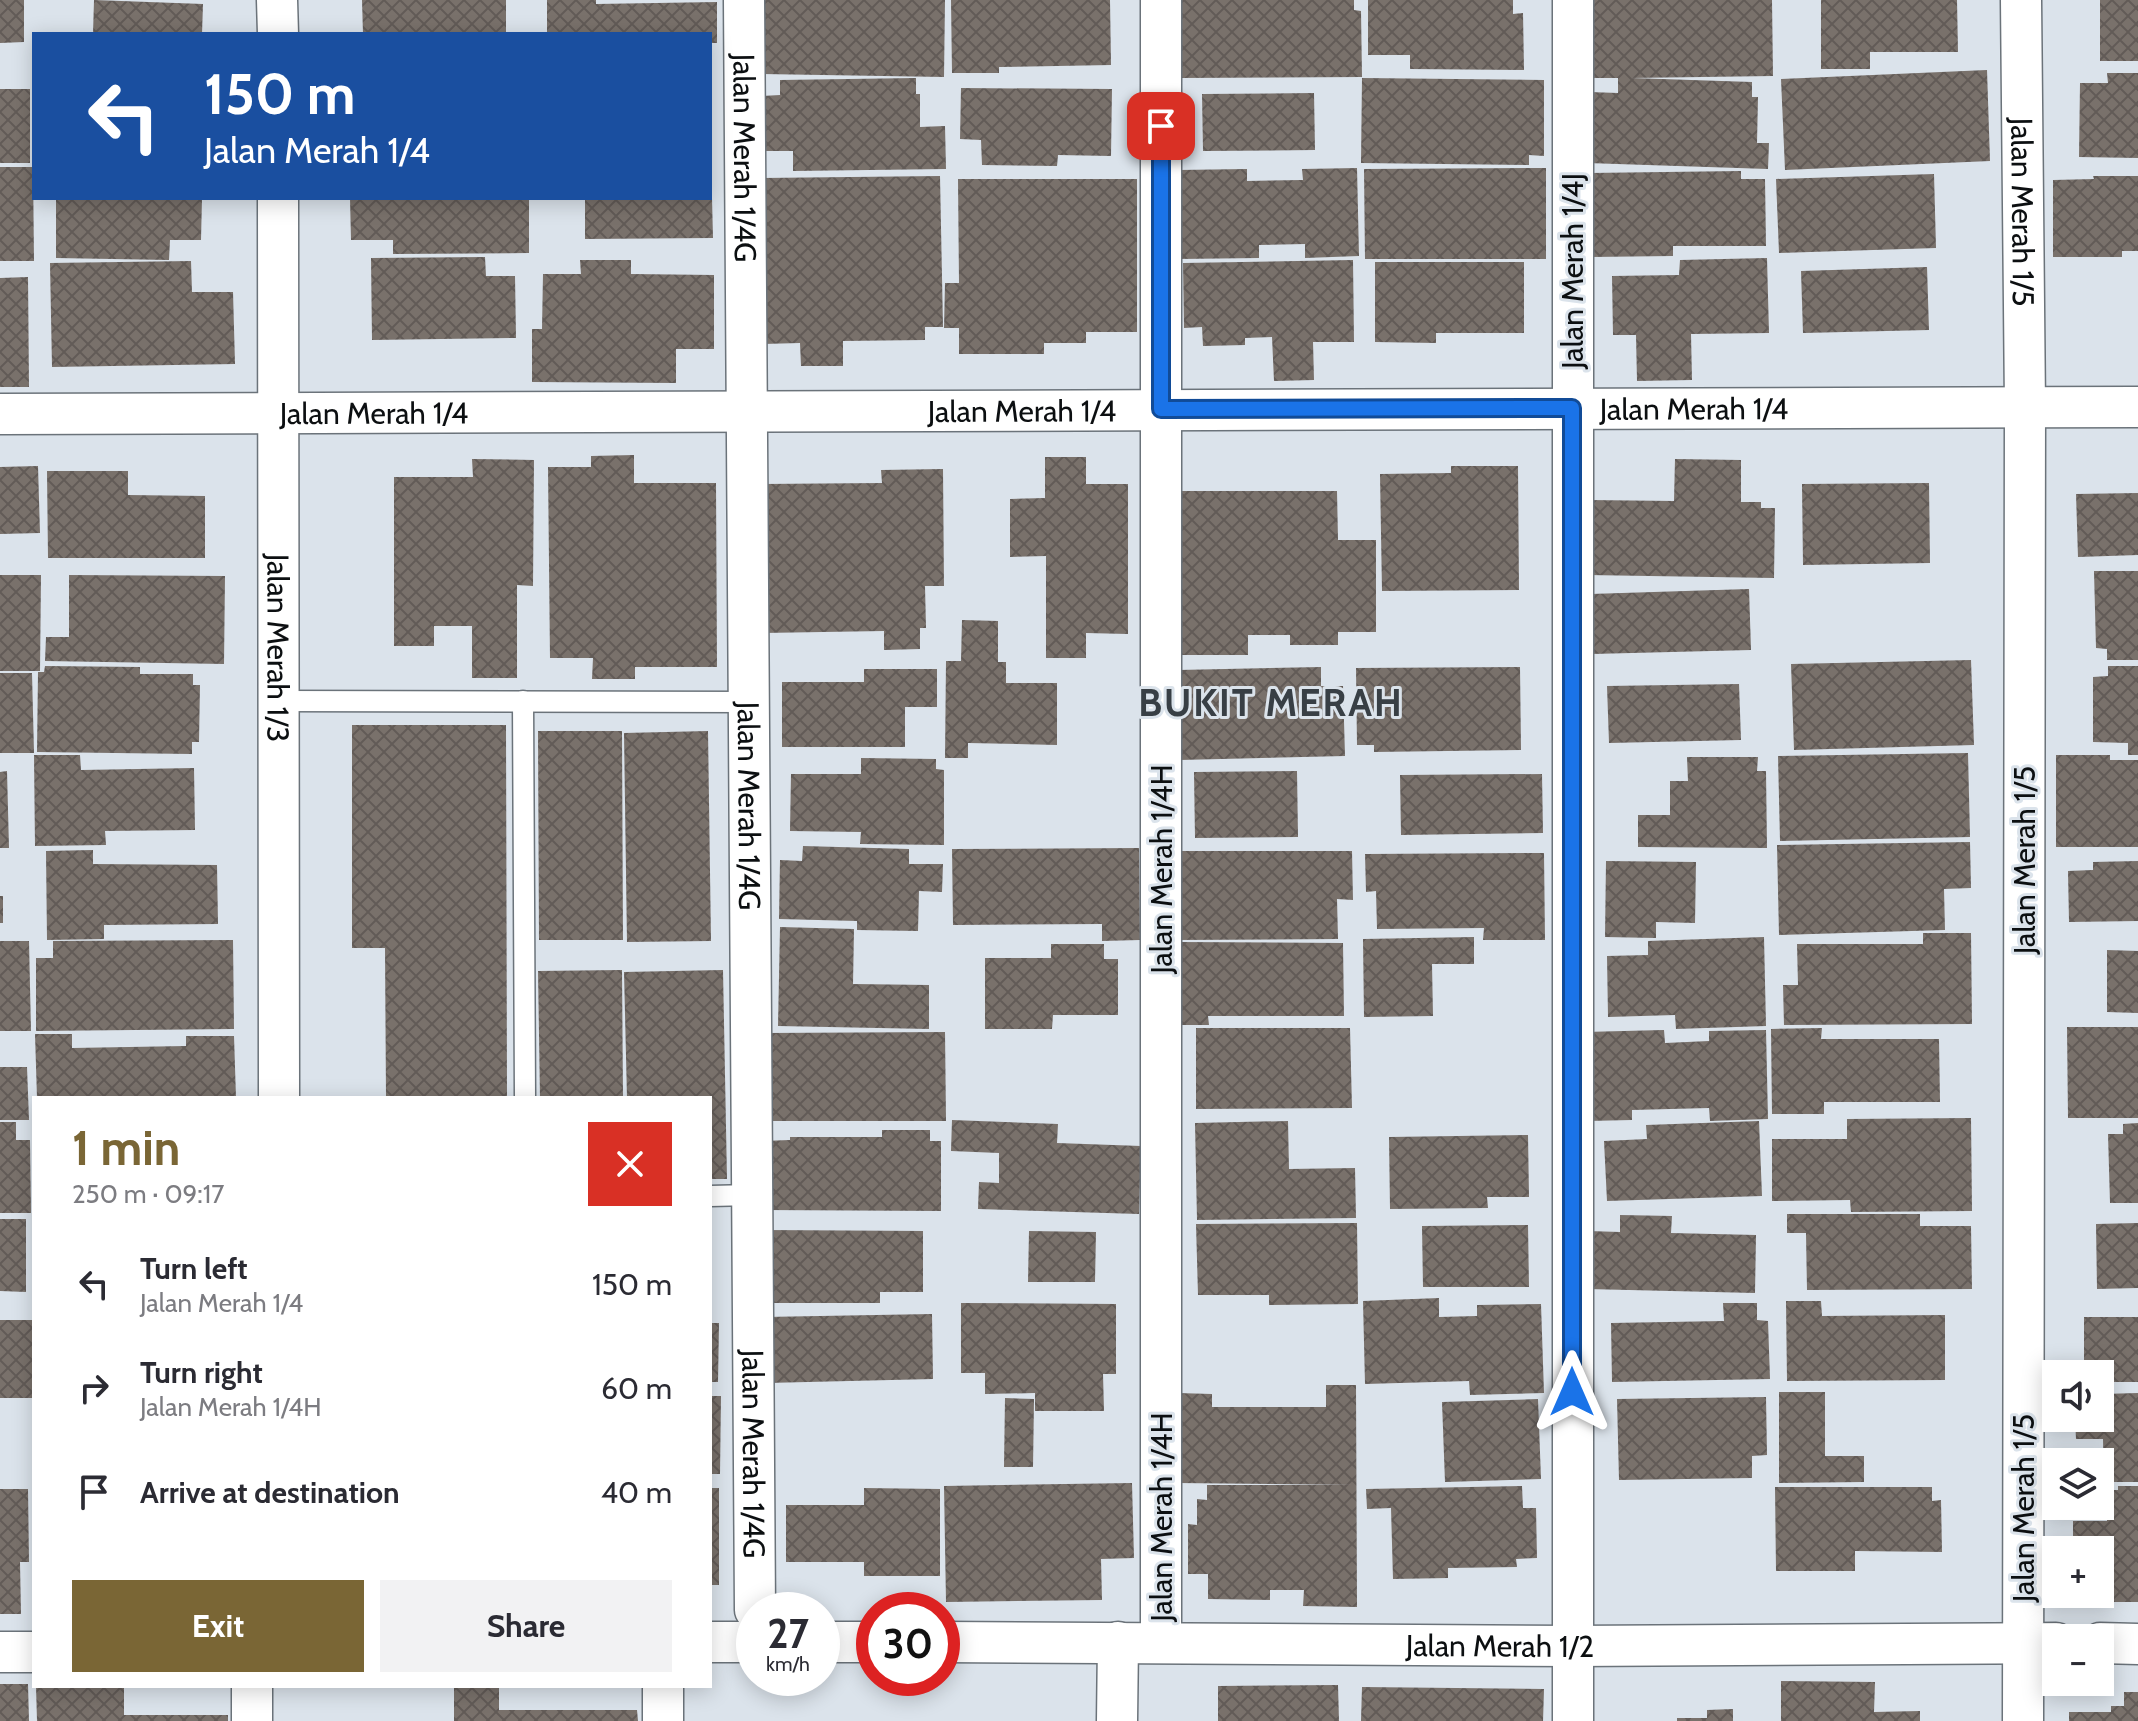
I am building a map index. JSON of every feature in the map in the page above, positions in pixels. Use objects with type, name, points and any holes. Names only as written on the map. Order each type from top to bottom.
[{"type":"street","points":[[277,0],[278,32]]},
{"type":"street","name":"Jalan Merah 1/4G","points":[[744,0],[755,1592]]},
{"type":"street","name":"Jalan Merah 1/4H","points":[[1161,0],[1161,1642]]},
{"type":"street","name":"Jalan Merah 1/4J","points":[[1573,0],[1573,1721]]},
{"type":"street","name":"Jalan Merah 1/5","points":[[2021,0],[2040,1643],[2023,1721]]},
{"type":"street","name":"Jalan Merah 1/3","points":[[278,200],[279,1096]]},
{"type":"street","name":"Jalan Merah 1/4","points":[[0,414],[2138,407]]},
{"type":"street","points":[[712,1642],[736,1642]]},
{"type":"street","name":"Jalan Merah 1/2","points":[[960,1642],[1572,1646],[2040,1643]]},
{"type":"street","points":[[1117,1721],[1118,1642]]},
{"type":"street","points":[[2114,1643],[2138,1644]]},
{"type":"street","points":[[0,1652],[32,1652]]},
{"type":"street","points":[[252,1688],[252,1721]]},
{"type":"street","points":[[663,1688],[663,1721]]},
{"type":"lane","points":[[278,701],[749,702]]},
{"type":"lane","points":[[523,701],[525,1096]]},
{"type":"lane","points":[[712,1196],[752,1195]]},
{"type":"building","points":[[0,0],[24,0],[24,42],[0,43]]},
{"type":"building","points":[[94,0],[203,4],[202,32],[93,32]]},
{"type":"building","points":[[362,0],[506,0],[506,32],[363,32]]},
{"type":"building","points":[[547,0],[596,0],[596,4],[717,2],[717,43],[712,43],[712,32],[547,32]]},
{"type":"building","points":[[758,0],[945,0],[944,77],[758,74]]},
{"type":"building","points":[[951,0],[1110,0],[1111,65],[999,67],[999,73],[952,73]]},
{"type":"building","points":[[1179,0],[1354,0],[1354,10],[1361,11],[1362,77],[1179,78]]},
{"type":"building","points":[[1368,0],[1513,0],[1513,14],[1523,13],[1524,70],[1410,69],[1410,55],[1368,55]]},
{"type":"building","points":[[1587,0],[1772,0],[1773,76],[1631,78],[1752,82],[1752,97],[1758,97],[1757,143],[1769,143],[1768,169],[1587,163],[1589,92],[1618,93],[1618,78],[1588,78]]},
{"type":"building","points":[[1821,0],[1957,0],[1958,52],[1870,52],[1870,69],[1821,69]]},
{"type":"building","points":[[2100,0],[2138,0],[2138,61],[2100,61]]},
{"type":"building","points":[[1987,70],[1990,161],[1785,170],[1781,79]]},
{"type":"building","points":[[2107,73],[2138,73],[2138,158],[2079,157],[2080,83],[2108,83]]},
{"type":"building","points":[[916,78],[916,94],[920,94],[920,127],[945,126],[946,169],[793,171],[793,151],[762,151],[761,96],[780,95],[780,80]]},
{"type":"building","points":[[1362,78],[1544,80],[1544,156],[1529,155],[1529,165],[1361,163]]},
{"type":"building","points":[[961,88],[1112,89],[1111,156],[1058,155],[1057,166],[982,165],[981,140],[960,139]]},
{"type":"building","points":[[0,89],[30,89],[30,163],[0,163]]},
{"type":"building","points":[[1314,93],[1315,150],[1203,151],[1202,94]]},
{"type":"building","points":[[0,167],[32,167],[34,261],[0,261]]},
{"type":"building","points":[[1357,168],[1359,256],[1305,258],[1305,244],[1259,245],[1259,258],[1180,259],[1178,170],[1247,169],[1247,181],[1303,180],[1302,169]]},
{"type":"building","points":[[1546,168],[1546,259],[1365,259],[1364,169]]},
{"type":"building","points":[[1741,171],[1741,179],[1765,179],[1766,246],[1673,246],[1673,256],[1591,257],[1589,173]]},
{"type":"building","points":[[1934,174],[1936,248],[1779,253],[1776,179]]},
{"type":"building","points":[[940,176],[943,327],[925,327],[925,340],[843,341],[843,366],[801,366],[800,343],[763,344],[760,178]]},
{"type":"building","points":[[2093,176],[2138,176],[2138,251],[2122,251],[2122,257],[2053,257],[2053,180],[2094,179]]},
{"type":"building","points":[[958,179],[1137,179],[1137,332],[1086,332],[1086,343],[1044,343],[1044,354],[959,354],[959,328],[944,328],[945,283],[959,283]]},
{"type":"building","points":[[712,198],[713,238],[585,239],[585,200]]},
{"type":"building","points":[[56,200],[202,200],[201,240],[170,240],[169,260],[56,258]]},
{"type":"building","points":[[350,200],[529,200],[529,253],[393,254],[393,240],[351,240]]},
{"type":"building","points":[[485,257],[486,276],[515,276],[516,338],[372,340],[371,258]]},
{"type":"building","points":[[1767,258],[1769,333],[1691,334],[1692,380],[1637,381],[1636,335],[1613,335],[1612,276],[1679,275],[1680,260]]},
{"type":"building","points":[[580,260],[631,260],[631,274],[714,275],[714,349],[676,349],[676,383],[532,382],[532,329],[542,329],[543,274],[581,274]]},
{"type":"building","points":[[1353,260],[1354,342],[1313,342],[1314,380],[1274,381],[1272,337],[1245,338],[1245,345],[1203,346],[1202,327],[1184,328],[1183,263]]},
{"type":"building","points":[[191,261],[192,292],[233,292],[235,364],[52,367],[50,263]]},
{"type":"building","points":[[1375,262],[1524,262],[1524,333],[1436,333],[1436,343],[1375,342]]},
{"type":"building","points":[[1927,267],[1929,330],[1803,333],[1801,271]]},
{"type":"building","points":[[28,277],[29,387],[0,387],[0,278]]},
{"type":"building","points":[[634,455],[634,483],[716,483],[717,667],[635,667],[635,679],[592,679],[593,658],[550,658],[548,467],[591,467],[591,456]]},
{"type":"building","points":[[1045,457],[1086,457],[1086,484],[1128,484],[1128,634],[1086,633],[1086,658],[1046,658],[1046,556],[1010,557],[1010,499],[1045,498]]},
{"type":"building","points":[[472,459],[534,460],[533,586],[517,585],[517,678],[472,678],[472,626],[434,626],[434,646],[394,646],[394,477],[473,477]]},
{"type":"building","points":[[1675,459],[1741,460],[1741,502],[1761,502],[1761,508],[1775,508],[1774,578],[1587,575],[1587,500],[1674,501]]},
{"type":"building","points":[[38,466],[40,533],[0,534],[0,467]]},
{"type":"building","points":[[1451,466],[1518,466],[1519,590],[1382,591],[1380,474],[1451,473]]},
{"type":"building","points":[[943,469],[944,586],[925,586],[926,628],[920,628],[920,649],[884,650],[884,631],[759,633],[756,484],[882,483],[881,470]]},
{"type":"building","points":[[47,471],[128,471],[128,495],[205,496],[205,558],[48,558]]},
{"type":"building","points":[[1929,483],[1930,563],[1803,565],[1802,484]]},
{"type":"building","points":[[1167,491],[1337,491],[1338,540],[1376,540],[1376,632],[1338,632],[1338,645],[1290,645],[1290,635],[1248,635],[1248,655],[1168,655]]},
{"type":"building","points":[[2138,493],[2138,555],[2078,557],[2076,494]]},
{"type":"building","points":[[2094,571],[2138,571],[2138,660],[2107,660],[2107,649],[2096,648]]},
{"type":"building","points":[[0,575],[41,575],[40,671],[0,671]]},
{"type":"building","points":[[69,575],[225,576],[224,664],[45,661],[46,637],[69,637]]},
{"type":"building","points":[[1749,589],[1751,650],[1592,654],[1590,594]]},
{"type":"building","points":[[962,620],[998,621],[998,662],[1006,662],[1006,683],[1057,683],[1057,745],[968,743],[968,758],[945,758],[946,661],[961,661]]},
{"type":"building","points":[[1971,660],[1974,745],[1794,750],[1791,664]]},
{"type":"building","points":[[45,666],[140,667],[140,674],[193,674],[193,685],[200,685],[199,742],[192,742],[192,754],[37,752],[38,672],[44,672]]},
{"type":"building","points":[[2108,666],[2138,666],[2138,755],[2128,755],[2128,743],[2093,742],[2093,677],[2108,676]]},
{"type":"building","points":[[1321,667],[1321,686],[1343,686],[1345,756],[1180,760],[1178,670]]},
{"type":"building","points":[[1520,667],[1521,750],[1374,752],[1374,745],[1357,745],[1356,668]]},
{"type":"building","points":[[864,669],[937,669],[937,707],[905,707],[905,747],[782,747],[782,682],[864,682]]},
{"type":"building","points":[[0,673],[32,673],[34,753],[0,753]]},
{"type":"building","points":[[1739,684],[1741,740],[1609,743],[1607,686]]},
{"type":"building","points":[[352,725],[506,725],[507,1096],[386,1096],[385,948],[352,948]]},
{"type":"building","points":[[538,731],[622,731],[623,940],[539,940]]},
{"type":"building","points":[[708,731],[711,941],[627,942],[624,733]]},
{"type":"building","points":[[1968,753],[1970,837],[1780,841],[1778,756]]},
{"type":"building","points":[[34,755],[80,755],[81,770],[194,768],[195,830],[105,831],[106,845],[35,846]]},
{"type":"building","points":[[2056,755],[2110,755],[2110,760],[2138,760],[2138,847],[2056,847]]},
{"type":"building","points":[[1687,757],[1758,757],[1757,771],[1766,771],[1767,848],[1638,847],[1638,815],[1670,815],[1670,781],[1688,781]]},
{"type":"building","points":[[861,758],[936,759],[936,769],[944,770],[944,845],[860,844],[861,832],[790,831],[791,774],[861,774]]},
{"type":"building","points":[[7,771],[9,848],[0,848],[0,772]]},
{"type":"building","points":[[1297,771],[1298,837],[1195,838],[1194,772]]},
{"type":"building","points":[[1542,774],[1543,833],[1401,835],[1400,775]]},
{"type":"building","points":[[1970,842],[1971,888],[1944,889],[1945,930],[1779,935],[1777,845]]},
{"type":"building","points":[[803,846],[909,849],[909,864],[943,864],[942,892],[919,891],[918,931],[857,930],[857,921],[779,919],[780,860],[802,861]]},
{"type":"building","points":[[1139,848],[1140,940],[1102,941],[1102,924],[953,925],[952,849]]},
{"type":"building","points":[[93,850],[93,864],[217,865],[218,924],[104,925],[104,939],[47,940],[46,851]]},
{"type":"building","points":[[1175,851],[1352,851],[1353,900],[1337,899],[1338,939],[1176,940]]},
{"type":"building","points":[[1544,853],[1545,940],[1483,940],[1484,928],[1377,929],[1376,891],[1366,892],[1365,854]]},
{"type":"building","points":[[1606,861],[1696,862],[1695,923],[1656,922],[1656,938],[1605,937]]},
{"type":"building","points":[[2138,861],[2138,921],[2069,922],[2068,871],[2093,870],[2093,862]]},
{"type":"building","points":[[0,896],[3,896],[3,923],[0,923]]},
{"type":"building","points":[[780,927],[854,929],[853,984],[929,985],[929,1029],[778,1026]]},
{"type":"building","points":[[1923,933],[1971,933],[1972,1024],[1784,1025],[1783,985],[1798,985],[1797,944],[1923,944]]},
{"type":"building","points":[[1474,937],[1474,964],[1432,964],[1433,1016],[1364,1017],[1363,939]]},
{"type":"building","points":[[1764,937],[1766,1026],[1676,1029],[1675,1015],[1608,1017],[1607,956],[1648,955],[1648,941]]},
{"type":"building","points":[[233,940],[234,1029],[36,1031],[36,958],[53,958],[53,941]]},
{"type":"building","points":[[0,941],[29,941],[31,1031],[0,1031]]},
{"type":"building","points":[[1178,942],[1343,943],[1344,1016],[1208,1016],[1209,1025],[1177,1025]]},
{"type":"building","points":[[1051,944],[1104,944],[1104,959],[1118,959],[1118,1015],[1053,1015],[1052,1029],[985,1029],[985,958],[1051,958]]},
{"type":"building","points":[[2107,950],[2138,951],[2138,1013],[2107,1012]]},
{"type":"building","points":[[622,970],[623,1096],[540,1096],[538,971]]},
{"type":"building","points":[[723,970],[727,1179],[712,1179],[712,1096],[627,1096],[624,972]]},
{"type":"building","points":[[2067,1027],[2138,1027],[2138,1118],[2068,1118]]},
{"type":"building","points":[[1196,1028],[1350,1028],[1352,1108],[1196,1109]]},
{"type":"building","points":[[1822,1028],[1821,1039],[1939,1039],[1940,1102],[1824,1102],[1824,1114],[1772,1114],[1771,1029]]},
{"type":"building","points":[[1664,1030],[1665,1043],[1709,1041],[1709,1031],[1766,1030],[1768,1119],[1710,1121],[1709,1108],[1632,1110],[1632,1120],[1587,1121],[1584,1032]]},
{"type":"building","points":[[945,1032],[946,1121],[766,1121],[765,1033]]},
{"type":"building","points":[[35,1034],[72,1034],[72,1048],[186,1046],[186,1036],[234,1036],[236,1096],[37,1096]]},
{"type":"building","points":[[0,1067],[27,1067],[29,1120],[0,1120]]},
{"type":"building","points":[[1971,1118],[1972,1211],[1851,1212],[1850,1200],[1772,1201],[1772,1139],[1847,1139],[1847,1119]]},
{"type":"building","points":[[952,1120],[1058,1124],[1057,1143],[1141,1146],[1139,1214],[978,1209],[979,1182],[999,1183],[999,1153],[951,1151]]},
{"type":"building","points":[[1288,1121],[1289,1169],[1355,1168],[1356,1218],[1197,1220],[1195,1123]]},
{"type":"building","points":[[1759,1121],[1762,1196],[1607,1201],[1604,1141],[1647,1139],[1646,1125]]},
{"type":"building","points":[[0,1122],[16,1122],[16,1140],[30,1140],[31,1213],[0,1213]]},
{"type":"building","points":[[2138,1123],[2138,1203],[2110,1203],[2108,1134],[2123,1134],[2123,1124]]},
{"type":"building","points":[[882,1130],[930,1130],[930,1141],[941,1141],[941,1211],[762,1210],[762,1141],[790,1140],[790,1137],[882,1137]]},
{"type":"building","points":[[1528,1135],[1529,1197],[1487,1197],[1488,1208],[1390,1209],[1389,1137]]},
{"type":"building","points":[[1787,1214],[1920,1214],[1920,1226],[1971,1226],[1972,1289],[1807,1290],[1806,1233],[1787,1233]]},
{"type":"building","points":[[1620,1215],[1672,1216],[1671,1233],[1756,1235],[1755,1293],[1587,1289],[1588,1231],[1620,1232]]},
{"type":"building","points":[[0,1219],[26,1219],[26,1292],[0,1291]]},
{"type":"building","points":[[1357,1223],[1358,1304],[1269,1305],[1269,1295],[1198,1295],[1196,1224]]},
{"type":"building","points":[[2138,1223],[2138,1288],[2097,1289],[2096,1224]]},
{"type":"building","points":[[1528,1225],[1529,1287],[1423,1287],[1422,1226]]},
{"type":"building","points":[[763,1230],[923,1231],[923,1292],[880,1292],[880,1303],[762,1303]]},
{"type":"building","points":[[1029,1231],[1096,1232],[1095,1282],[1028,1282]]},
{"type":"building","points":[[1439,1298],[1439,1317],[1477,1316],[1477,1305],[1541,1304],[1544,1393],[1470,1395],[1469,1381],[1365,1384],[1363,1301]]},
{"type":"building","points":[[1786,1301],[1821,1301],[1822,1316],[1945,1315],[1945,1380],[1787,1381]]},
{"type":"building","points":[[961,1303],[1116,1304],[1116,1374],[1103,1374],[1104,1411],[1035,1411],[1035,1393],[985,1394],[985,1373],[961,1373]]},
{"type":"building","points":[[1723,1303],[1757,1303],[1757,1320],[1768,1321],[1770,1379],[1612,1382],[1611,1323],[1724,1321]]},
{"type":"building","points":[[932,1314],[933,1379],[766,1383],[764,1317]]},
{"type":"building","points":[[2084,1317],[2138,1317],[2138,1382],[2114,1382],[2114,1360],[2084,1360]]},
{"type":"building","points":[[0,1320],[32,1320],[32,1398],[0,1398]]},
{"type":"building","points":[[712,1323],[719,1323],[718,1382],[712,1382]]},
{"type":"building","points":[[1326,1385],[1356,1385],[1357,1607],[1303,1606],[1304,1590],[1270,1590],[1270,1600],[1208,1599],[1208,1574],[1188,1574],[1188,1524],[1197,1525],[1197,1499],[1207,1500],[1207,1485],[1352,1485],[1177,1483],[1177,1393],[1212,1394],[1212,1407],[1326,1407]]},
{"type":"building","points":[[1779,1392],[1825,1392],[1825,1456],[1864,1456],[1864,1482],[1779,1483]]},
{"type":"building","points":[[2138,1393],[2138,1482],[2114,1482],[2114,1448],[2103,1448],[2103,1439],[2076,1439],[2076,1432],[2114,1432],[2114,1394]]},
{"type":"building","points":[[712,1396],[721,1396],[720,1474],[712,1474]]},
{"type":"building","points":[[1766,1397],[1767,1455],[1752,1456],[1752,1478],[1619,1480],[1617,1399]]},
{"type":"building","points":[[1005,1398],[1034,1399],[1033,1467],[1004,1467]]},
{"type":"building","points":[[1538,1399],[1541,1479],[1445,1482],[1442,1402]]},
{"type":"building","points":[[1132,1483],[1134,1558],[1101,1559],[1102,1600],[960,1602],[960,1592],[946,1592],[944,1486]]},
{"type":"building","points":[[1522,1486],[1523,1508],[1536,1508],[1537,1558],[1516,1559],[1517,1567],[1448,1568],[1448,1578],[1393,1579],[1391,1508],[1367,1509],[1366,1489]]},
{"type":"building","points":[[2118,1486],[2138,1486],[2138,1602],[2114,1602],[2114,1536],[2073,1536],[2073,1521],[2114,1520],[2114,1490],[2118,1490]]},
{"type":"building","points":[[1775,1487],[1932,1487],[1932,1501],[1941,1500],[1942,1552],[1855,1551],[1855,1571],[1776,1571]]},
{"type":"building","points":[[712,1488],[719,1488],[719,1585],[712,1585]]},
{"type":"building","points":[[864,1488],[940,1489],[940,1576],[864,1576],[864,1562],[786,1562],[786,1505],[864,1505]]},
{"type":"building","points":[[0,1489],[28,1489],[29,1562],[20,1562],[21,1614],[0,1614]]},
{"type":"building","points":[[1781,1681],[1875,1682],[1874,1712],[1920,1711],[1920,1721],[1781,1721]]},
{"type":"building","points":[[0,1684],[28,1684],[29,1721],[0,1721]]},
{"type":"building","points":[[1338,1685],[1339,1721],[1218,1721],[1218,1686]]},
{"type":"building","points":[[1362,1687],[1544,1689],[1543,1721],[1361,1721]]},
{"type":"building","points":[[36,1688],[124,1688],[124,1715],[228,1715],[228,1721],[37,1721]]},
{"type":"building","points":[[454,1688],[499,1688],[499,1710],[637,1710],[638,1721],[454,1721]]},
{"type":"building","points":[[2124,1692],[2138,1692],[2138,1721],[2069,1721],[2069,1712],[2111,1712],[2111,1706],[2124,1706]]},
{"type":"building","points":[[1733,1709],[1733,1721],[1677,1721],[1677,1718],[1707,1718],[1707,1710]]},
{"type":"district","name":"BUKIT MERAH","points":[[1271,702]]},
{"type":"route","points":[[1161,126],[1161,409],[1572,408],[1572,1392]]}]
